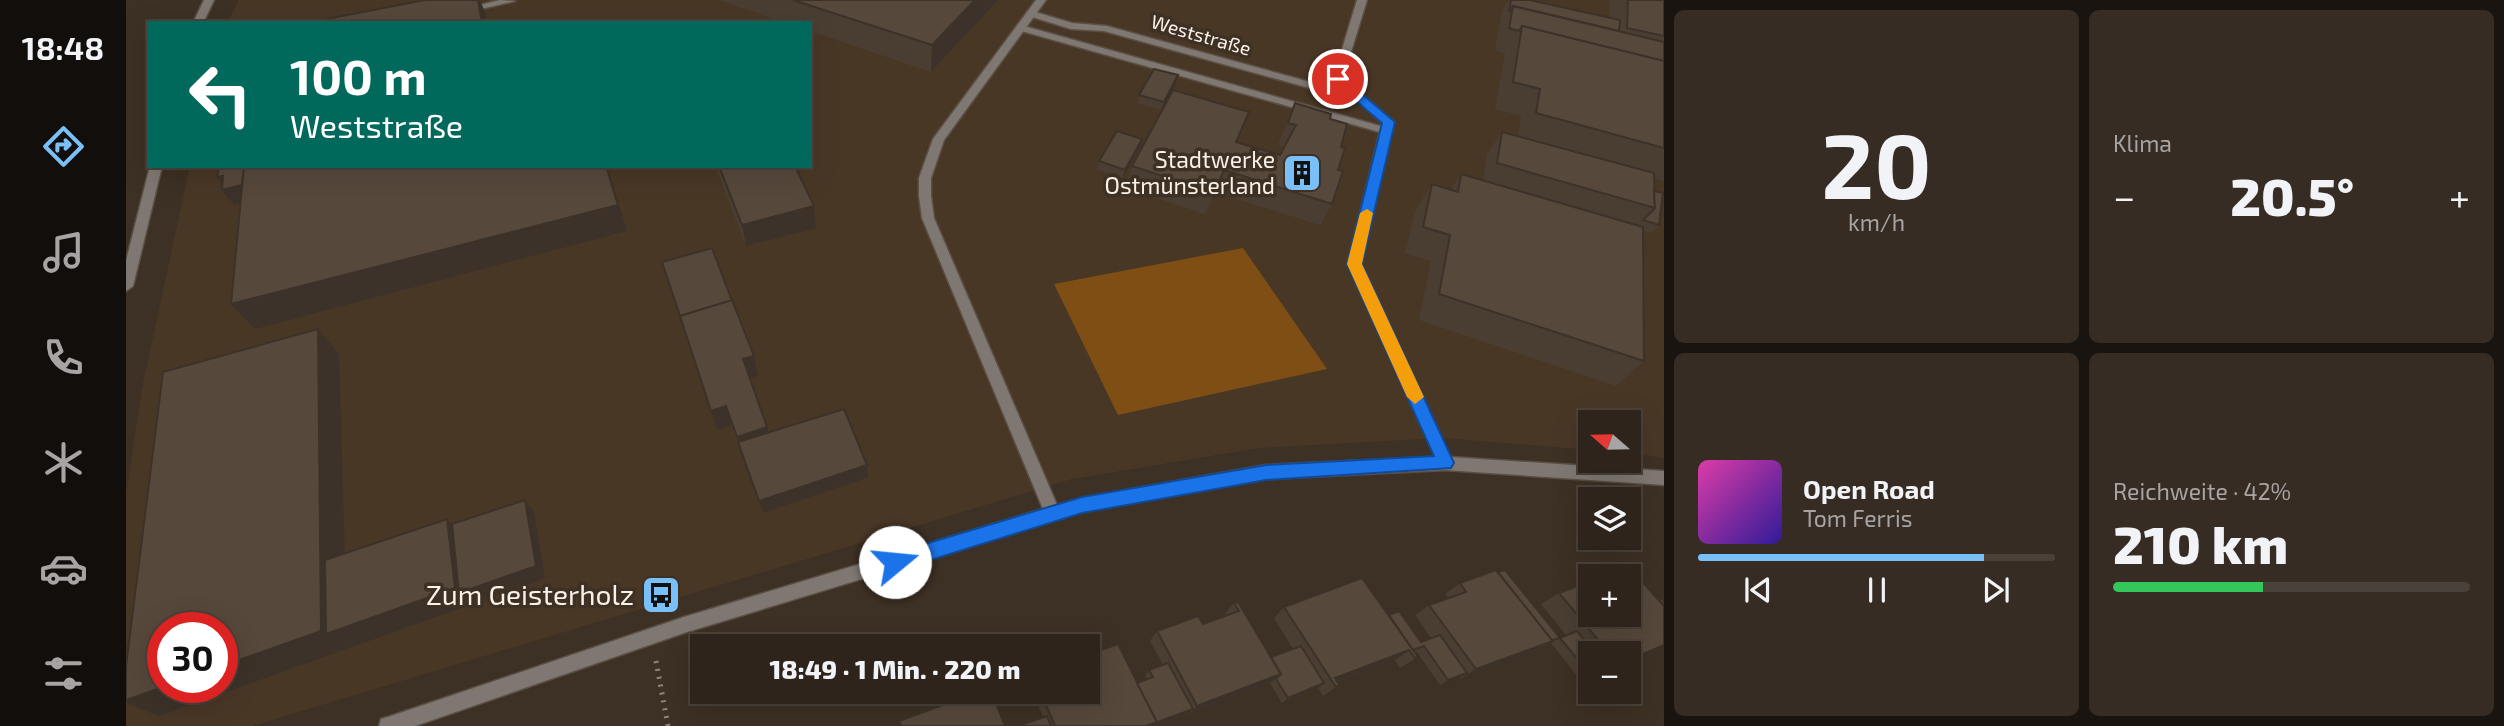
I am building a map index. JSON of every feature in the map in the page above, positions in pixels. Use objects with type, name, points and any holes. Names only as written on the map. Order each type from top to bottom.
[{"type":"street","points":[[199,21],[209,0]]},
{"type":"street","points":[[1041,0],[939,139],[928,163],[922,187],[928,218],[1053,514]]},
{"type":"street","name":"Weststraße","points":[[1362,0],[1338,79],[1388,122],[1387,131]]},
{"type":"street","points":[[447,13],[510,1]]},
{"type":"street","name":"Weststraße","points":[[1032,14],[1071,26],[1104,27],[1360,99]]},
{"type":"street","points":[[1021,28],[1387,131],[1354,264],[1445,463]]},
{"type":"street","points":[[126,286],[156,168]]},
{"type":"street","points":[[388,726],[652,636],[1082,505],[1266,472],[1445,463],[1664,478]]},
{"type":"path","points":[[652,636],[667,726]]},
{"type":"shaded area","points":[[239,0],[1664,0],[1664,458],[1642,455],[1642,410],[1578,410],[1578,449],[1443,438],[1258,448],[1072,479],[252,726],[126,726],[126,496],[142,388],[190,168],[812,168],[812,21],[228,21]]},
{"type":"shaded area","points":[[1243,248],[1327,369],[1118,415],[1054,284]]},
{"type":"building","points":[[425,0],[478,0],[482,21],[316,21]]},
{"type":"building","points":[[793,0],[975,0],[932,45]]},
{"type":"building","points":[[1511,0],[1530,0],[1620,20],[1619,31],[1513,6],[1509,12]]},
{"type":"building","points":[[1628,0],[1664,0],[1664,36],[1627,28]]},
{"type":"building","points":[[1513,6],[1664,42],[1664,61],[1522,26],[1519,31],[1509,28]]},
{"type":"building","points":[[1522,26],[1664,61],[1664,148],[1536,113],[1540,89],[1513,82]]},
{"type":"building","points":[[1154,69],[1178,75],[1164,102],[1139,95]]},
{"type":"building","points":[[1173,90],[1249,112],[1236,142],[1280,155],[1296,125],[1288,123],[1295,103],[1331,114],[1330,119],[1347,124],[1341,147],[1345,148],[1338,170],[1343,171],[1332,204],[1224,170],[1214,193],[1132,166]]},
{"type":"building","points":[[1117,131],[1142,139],[1125,170],[1099,161]]},
{"type":"building","points":[[1502,132],[1654,173],[1655,208],[1497,163]]},
{"type":"building","points":[[219,168],[244,168],[242,185],[222,190],[223,176],[217,177]]},
{"type":"building","points":[[244,168],[607,168],[618,205],[231,304]]},
{"type":"building","points":[[720,168],[796,168],[814,206],[742,225]]},
{"type":"building","points":[[1461,174],[1643,227],[1644,361],[1439,294],[1450,235],[1423,227],[1432,184],[1458,192]]},
{"type":"building","points":[[1654,191],[1663,193],[1659,225],[1643,220],[1655,208]]},
{"type":"building","points":[[712,248],[732,301],[680,316],[662,262]]},
{"type":"building","points":[[732,300],[754,356],[743,359],[767,427],[737,437],[726,406],[711,411],[680,316]]},
{"type":"building","points":[[318,329],[321,631],[238,660],[238,612],[147,612],[147,693],[126,700],[126,666],[163,372]]},
{"type":"building","points":[[844,409],[867,465],[759,501],[738,442]]},
{"type":"building","points":[[525,500],[536,566],[459,593],[452,524]]},
{"type":"building","points":[[447,519],[455,588],[326,634],[325,560]]},
{"type":"building","points":[[1496,570],[1553,641],[1476,669],[1429,605],[1466,592],[1460,583]]},
{"type":"building","points":[[1505,570],[1560,638],[1552,640],[1498,572]]},
{"type":"building","points":[[1362,578],[1418,657],[1415,658],[1409,650],[1335,678],[1339,685],[1336,687],[1284,607]]},
{"type":"building","points":[[1641,580],[1664,606],[1664,645],[1641,655],[1641,641],[1599,641],[1587,627],[1641,627]]},
{"type":"building","points":[[1578,586],[1578,616],[1559,593]]},
{"type":"building","points":[[1238,602],[1281,674],[1197,706],[1157,631],[1198,616],[1203,624],[1239,611],[1234,603]]},
{"type":"building","points":[[1399,611],[1421,642],[1440,635],[1467,673],[1448,680],[1424,646],[1413,650],[1389,615]]},
{"type":"building","points":[[1577,631],[1585,641],[1578,641],[1578,659],[1560,638]]},
{"type":"building","points":[[1118,644],[1157,722],[1146,726],[1055,726],[1046,704],[1100,704],[1100,650]]},
{"type":"building","points":[[1301,646],[1324,683],[1288,698],[1276,679],[1281,674],[1271,657]]},
{"type":"building","points":[[1168,663],[1193,709],[1155,723],[1157,722],[1137,683],[1153,677],[1149,670]]},
{"type":"building","points":[[945,704],[996,704],[1005,726],[901,726],[899,721]]},
{"type":"building","points":[[1047,716],[1051,726],[1018,726]]},
{"type":"slow traffic","points":[[1367,213],[1354,264],[1415,397]]},
{"type":"place","name":"Stadtwerke Ostmünsterland","points":[[1302,173]]},
{"type":"place","name":"Zum Geisterholz","points":[[661,595]]},
{"type":"route","points":[[895,562],[1082,505],[1187,486],[1266,472],[1445,463],[1354,264],[1388,122],[1338,79]]}]
